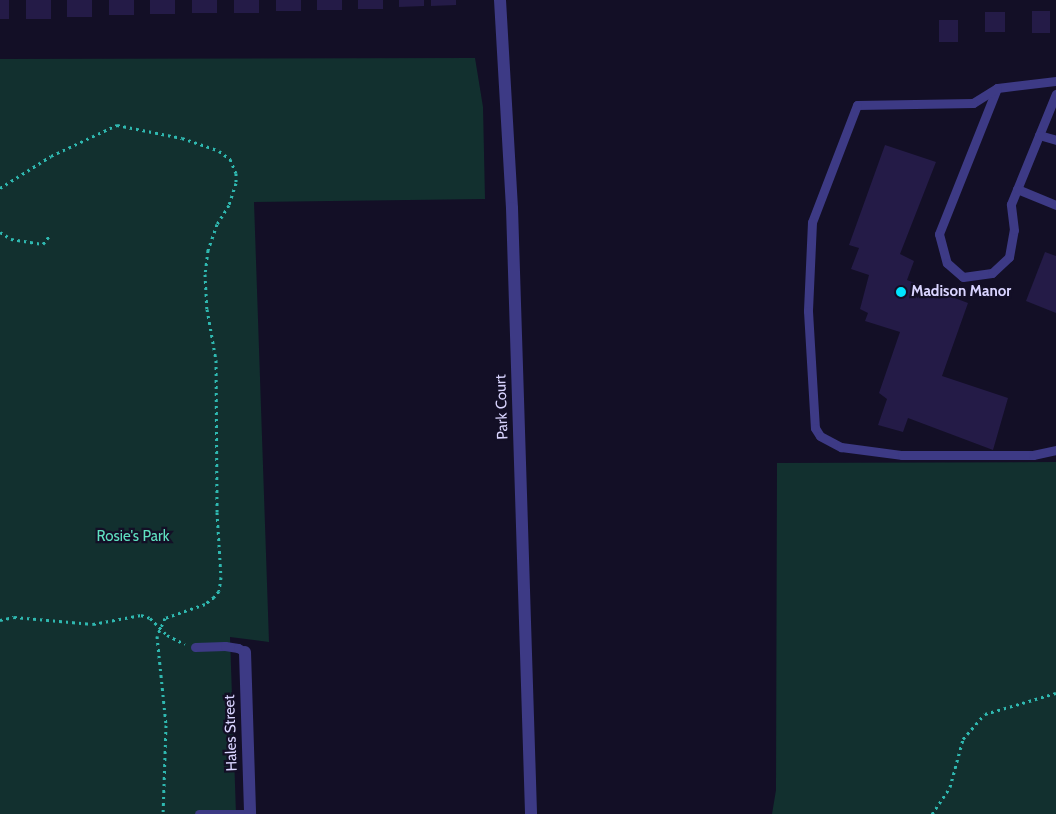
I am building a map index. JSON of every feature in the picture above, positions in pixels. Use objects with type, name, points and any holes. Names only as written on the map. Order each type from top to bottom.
[{"type":"street","name":"Park Court","points":[[500,0],[512,208],[531,814]]},
{"type":"street","name":"Hales Street","points":[[244,652],[250,814]]},
{"type":"lane","points":[[1056,81],[996,88],[973,103],[857,105],[812,222],[808,312],[815,428],[820,436],[841,447],[902,455],[1034,455],[1056,450]]},
{"type":"lane","points":[[996,88],[939,234],[947,263],[963,277],[992,273],[1009,257],[1014,230],[1011,204],[1056,94]]},
{"type":"lane","points":[[1039,135],[1056,140]]},
{"type":"lane","points":[[1017,189],[1056,204]]},
{"type":"lane","points":[[195,647],[225,646],[238,648],[244,652]]},
{"type":"lane","points":[[199,814],[250,814]]},
{"type":"path","points":[[0,188],[52,156],[117,125],[182,138],[219,151],[230,159],[236,173],[234,190],[217,224],[208,250],[205,274],[207,309],[216,360],[217,512],[222,578],[219,591],[214,597],[205,604],[165,618],[159,628],[157,647],[166,725],[163,814]]},
{"type":"path","points":[[0,232],[11,239],[43,244],[50,235]]},
{"type":"path","points":[[0,620],[14,617],[93,624],[140,615],[150,618],[174,640],[195,647]]},
{"type":"path","points":[[932,814],[950,787],[963,739],[985,714],[1056,693]]},
{"type":"green space","name":"Rosie's Park","points":[[475,58],[483,107],[485,199],[254,202],[269,642],[230,637],[236,814],[0,814],[0,59]]},
{"type":"green space","points":[[1056,462],[1056,814],[772,814],[776,790],[777,463]]},
{"type":"building","points":[[0,0],[9,0],[9,19],[0,19]]},
{"type":"building","points":[[26,0],[51,0],[51,19],[26,19]]},
{"type":"building","points":[[67,0],[92,0],[92,17],[67,17]]},
{"type":"building","points":[[109,0],[134,0],[134,15],[109,15]]},
{"type":"building","points":[[150,0],[175,0],[175,14],[150,14]]},
{"type":"building","points":[[192,0],[217,0],[217,13],[192,13]]},
{"type":"building","points":[[234,0],[259,0],[259,13],[234,13]]},
{"type":"building","points":[[276,0],[301,0],[301,11],[276,11]]},
{"type":"building","points":[[317,0],[342,0],[342,10],[317,10]]},
{"type":"building","points":[[358,0],[383,0],[383,9],[358,9]]},
{"type":"building","points":[[399,0],[424,0],[424,6],[399,7]]},
{"type":"building","points":[[431,0],[456,0],[456,5],[431,6]]},
{"type":"building","points":[[1032,11],[1050,11],[1050,33],[1032,33]]},
{"type":"building","points":[[985,12],[1005,12],[1005,32],[985,32]]},
{"type":"building","points":[[939,20],[958,20],[958,42],[939,42]]},
{"type":"building","name":"Madison Manor","points":[[885,145],[936,162],[900,254],[914,261],[907,280],[968,303],[942,376],[1008,398],[993,450],[908,418],[903,432],[878,425],[887,399],[879,393],[900,332],[865,321],[868,313],[860,309],[869,275],[851,269],[859,248],[849,245]]},
{"type":"building","points":[[1045,252],[1056,256],[1056,313],[1026,301]]},
{"type":"place","name":"Madison Manor","points":[[901,292]]}]
